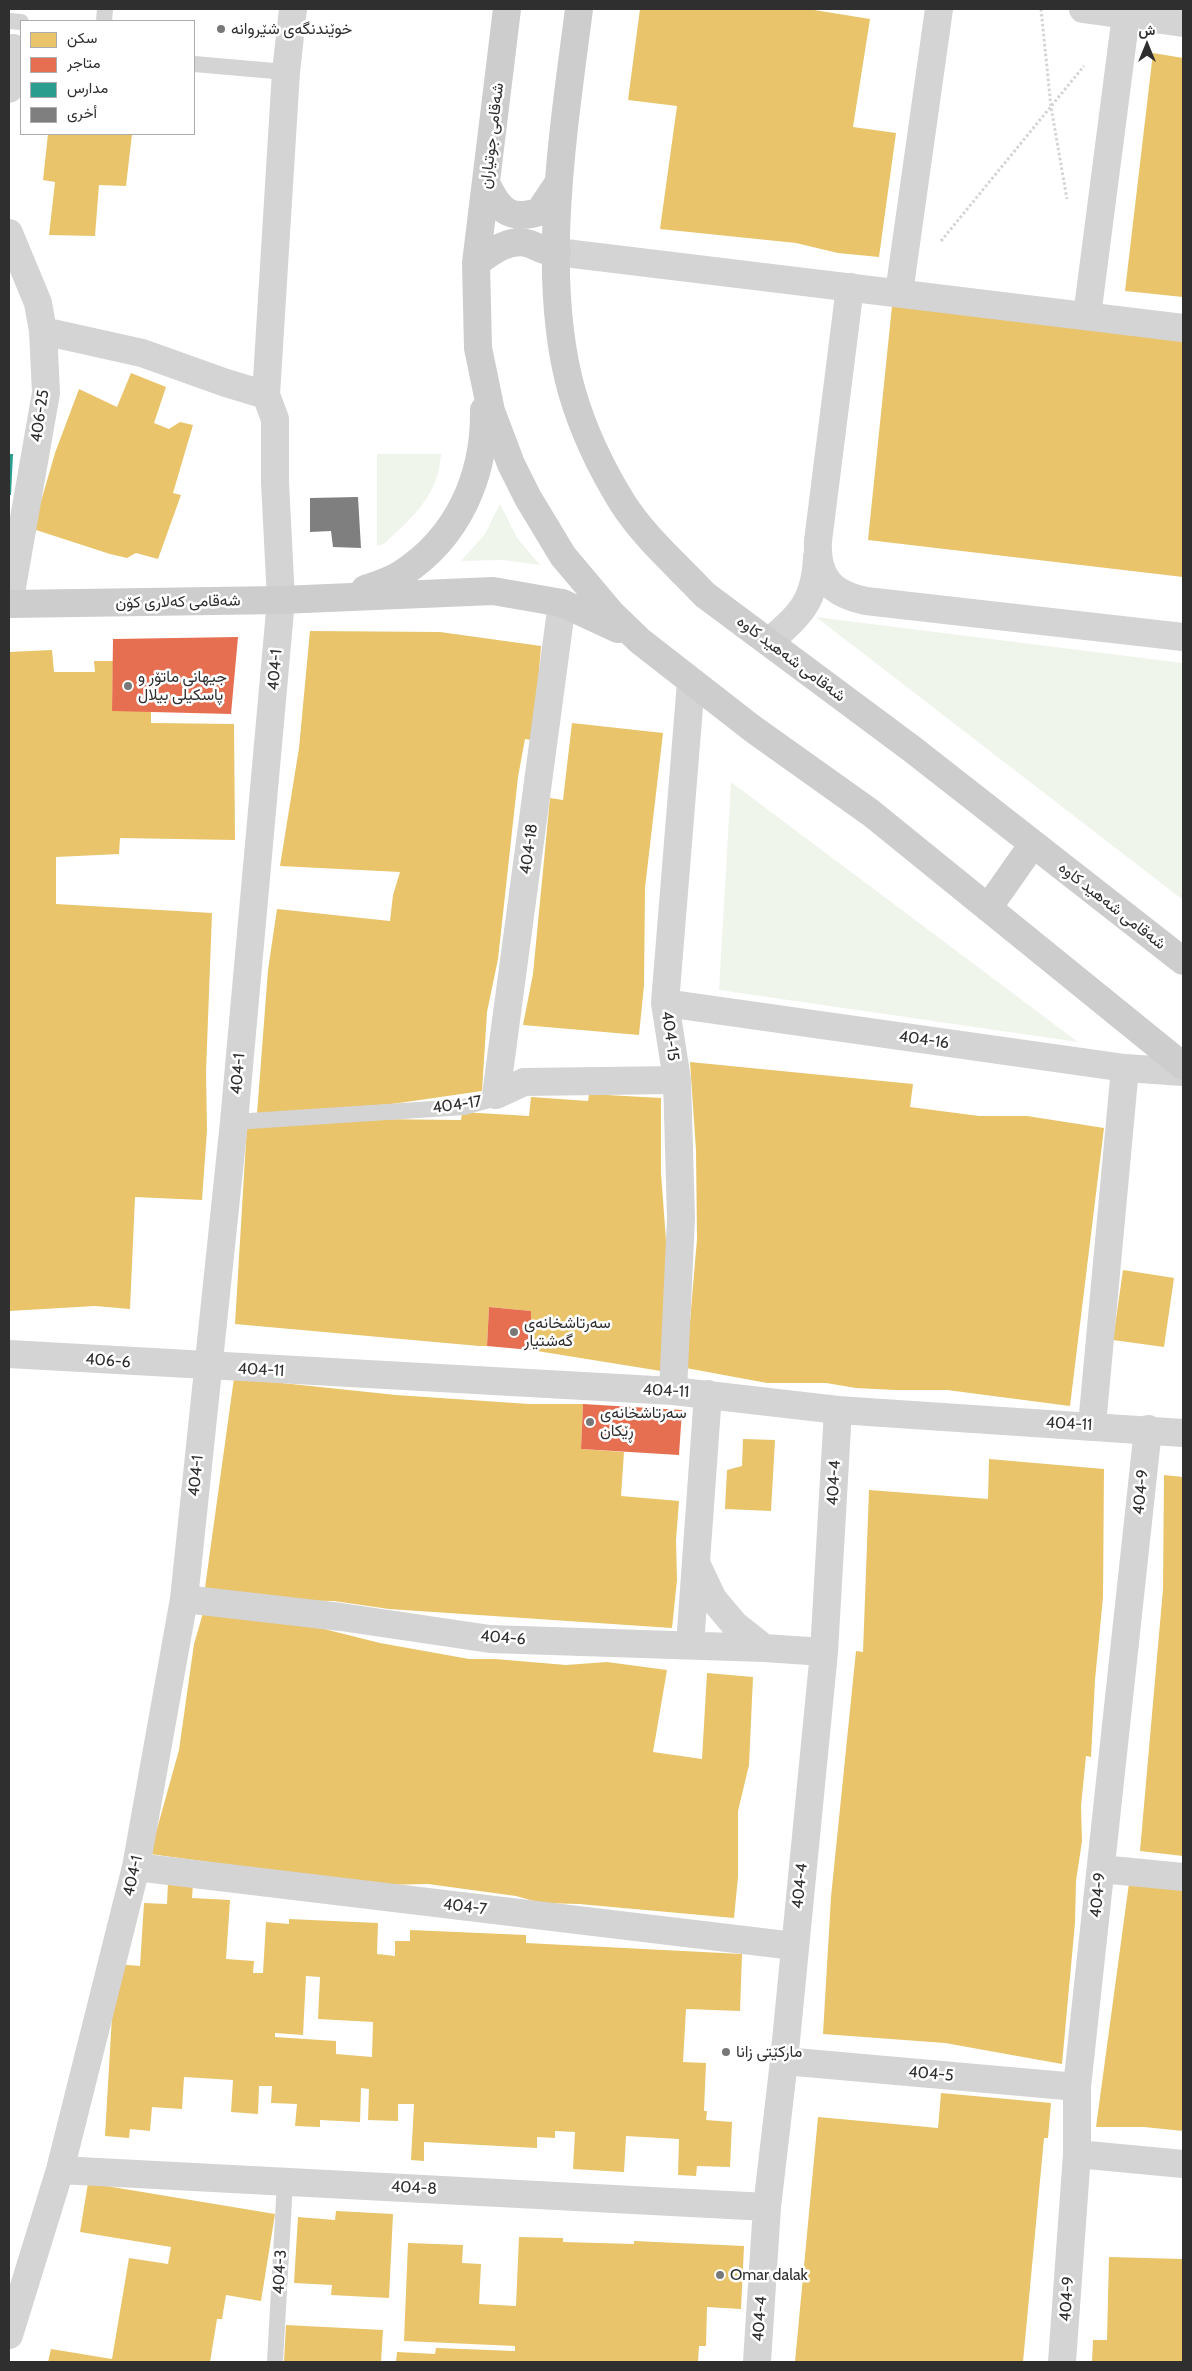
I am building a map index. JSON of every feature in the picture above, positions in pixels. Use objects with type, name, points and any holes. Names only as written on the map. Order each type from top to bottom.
[{"type":"main road","name":"شەقامی جوتیاران","points":[[476,263],[507,9]]},
{"type":"main road","points":[[579,9],[560,181],[557,252],[548,252],[528,243],[518,242],[492,251],[476,263],[478,348],[484,385],[498,432],[511,464],[543,523],[583,582],[640,641],[753,729],[871,813],[1092,990],[1183,1066]]},
{"type":"main road","points":[[486,184],[494,200],[507,212],[522,217],[539,212],[560,181]]},
{"type":"main road","name":"شەقامی شەهید کاوە","points":[[557,252],[556,277],[563,352],[572,392],[585,428],[602,466],[623,503],[674,565],[705,594],[770,642],[1183,961]]},
{"type":"main road","points":[[348,596],[391,579],[407,570],[431,550],[455,521],[472,487],[482,453],[485,437],[484,385]]},
{"type":"main road","name":"شەقامی کەلاری کۆن","points":[[9,604],[281,600],[493,592],[562,603],[640,641]]},
{"type":"main road","points":[[988,908],[1033,844]]},
{"type":"street","points":[[43,331],[142,353],[266,395],[286,72],[292,9]]},
{"type":"street","points":[[898,293],[939,9]]},
{"type":"street","points":[[1083,9],[1183,23]]},
{"type":"street","points":[[1087,316],[1126,15]]},
{"type":"street","points":[[9,89],[14,48]]},
{"type":"street","name":"406-25","points":[[9,233],[38,303],[43,331],[46,393],[9,604]]},
{"type":"street","points":[[557,252],[1183,328]]},
{"type":"street","points":[[770,642],[799,614],[810,599],[816,578],[817,553],[850,287]]},
{"type":"street","name":"404-1","points":[[9,2335],[60,2170],[136,1867],[184,1600],[234,1122],[281,600],[275,482],[275,419],[266,395]]},
{"type":"street","points":[[817,553],[824,578],[837,591],[854,599],[1183,637]]},
{"type":"street","name":"404-18","points":[[496,1095],[562,603]]},
{"type":"street","name":"404-15","points":[[672,1391],[681,1218],[677,1080],[665,1003],[691,682]]},
{"type":"street","name":"404-16","points":[[665,1003],[1125,1068],[1183,1072]]},
{"type":"street","points":[[1092,1425],[1125,1068]]},
{"type":"street","name":"404-17","points":[[496,1095],[524,1082],[677,1080]]},
{"type":"street","name":"406-6","points":[[9,1354],[207,1367]]},
{"type":"street","name":"404-11","points":[[207,1367],[672,1391],[838,1410],[1092,1425],[1183,1433]]},
{"type":"street","points":[[690,1645],[708,1394]]},
{"type":"street","name":"404-4","points":[[757,2362],[767,2208],[784,2060],[824,1652],[838,1410]]},
{"type":"street","name":"404-9","points":[[1062,2362],[1077,2154],[1077,2087],[1148,1429]]},
{"type":"street","points":[[695,1562],[713,1599],[735,1625],[764,1648]]},
{"type":"street","name":"404-6","points":[[184,1600],[341,1617],[490,1639],[690,1645],[824,1652]]},
{"type":"street","name":"404-7","points":[[136,1867],[794,1946]]},
{"type":"street","points":[[1101,1869],[1183,1877]]},
{"type":"street","name":"404-5","points":[[784,2060],[1077,2087]]},
{"type":"street","points":[[1077,2154],[1183,2164]]},
{"type":"street","name":"404-8","points":[[60,2170],[767,2208]]},
{"type":"lane","points":[[195,64],[286,72]]},
{"type":"lane","name":"404-17","points":[[234,1122],[464,1107],[489,1100],[496,1095]]},
{"type":"lane","name":"404-3","points":[[275,2362],[285,2182]]},
{"type":"path","points":[[1041,9],[1050,107]]},
{"type":"path","points":[[935,249],[1088,61]]},
{"type":"shaded area","points":[[377,454],[441,454],[435,482],[422,505],[384,544],[377,546]]},
{"type":"shaded area","points":[[500,504],[517,538],[540,565],[503,560],[461,561],[485,534]]},
{"type":"shaded area","points":[[816,617],[1183,663],[1183,900]]},
{"type":"shaded area","points":[[731,782],[1078,1042],[719,990]]},
{"type":"building: سكن","points":[[640,9],[808,9],[870,19],[853,127],[896,133],[879,257],[838,253],[796,243],[660,229],[677,106],[628,100]]},
{"type":"building: سكن","points":[[1153,53],[1183,58],[1183,297],[1125,291]]},
{"type":"building: سكن","points":[[48,135],[132,135],[126,186],[99,185],[95,236],[49,235],[55,182],[43,180]]},
{"type":"building: سكن","points":[[892,306],[1183,339],[1183,577],[868,540]]},
{"type":"building: سكن","points":[[131,373],[166,387],[154,423],[169,429],[180,422],[193,425],[173,493],[181,495],[158,559],[136,553],[127,558],[110,554],[33,529],[55,453],[79,389],[117,407]]},
{"type":"building: سكن","points":[[310,631],[440,632],[541,646],[536,710],[531,740],[525,739],[518,777],[498,959],[487,1012],[482,1091],[392,1104],[257,1114],[268,970],[277,909],[390,921],[393,895],[400,872],[280,866],[299,748]]},
{"type":"building: سكن","points":[[52,650],[54,672],[95,672],[94,661],[113,661],[112,711],[151,711],[151,723],[234,724],[235,840],[120,838],[119,854],[56,857],[56,904],[212,913],[206,1072],[207,1130],[202,1200],[135,1197],[130,1309],[95,1306],[9,1311],[9,652]]},
{"type":"building: سكن","points":[[572,723],[663,733],[645,888],[644,985],[639,1035],[523,1025],[533,974],[550,798],[563,800]]},
{"type":"building: سكن","points":[[690,1062],[913,1084],[910,1107],[979,1116],[1027,1116],[1104,1128],[1070,1406],[947,1390],[856,1388],[826,1383],[767,1383],[686,1368],[697,1239],[696,1150]]},
{"type":"building: سكن","points":[[589,1094],[661,1098],[661,1173],[667,1254],[661,1371],[531,1350],[531,1311],[489,1307],[487,1346],[235,1324],[247,1125],[369,1119],[461,1120],[462,1112],[529,1116],[531,1097],[588,1101]]},
{"type":"building: سكن","points":[[1123,1270],[1174,1278],[1164,1347],[1113,1340]]},
{"type":"building: سكن","points":[[234,1378],[396,1395],[529,1404],[583,1404],[581,1449],[624,1452],[621,1496],[679,1501],[676,1540],[677,1580],[672,1628],[389,1609],[334,1601],[262,1600],[204,1595]]},
{"type":"building: سكن","points":[[743,1439],[775,1440],[771,1511],[725,1509],[727,1470],[742,1466]]},
{"type":"building: سكن","points":[[989,1459],[1104,1469],[1103,1597],[1095,1680],[1091,1757],[1086,1756],[1081,1806],[1082,1841],[1076,1881],[1075,1923],[1062,2064],[945,2043],[823,2034],[831,1897],[856,1651],[863,1652],[869,1490],[988,1499]]},
{"type":"building: سكن","points":[[1164,1475],[1183,1477],[1183,1856],[1140,1851],[1163,1589]]},
{"type":"building: سكن","points":[[203,1613],[324,1629],[380,1643],[469,1659],[495,1659],[566,1665],[607,1662],[667,1670],[653,1752],[702,1759],[707,1673],[753,1677],[749,1765],[738,1811],[738,1877],[734,1918],[579,1904],[541,1903],[516,1896],[428,1884],[380,1885],[150,1854],[179,1750],[194,1644]]},
{"type":"building: سكن","points":[[168,1882],[193,1883],[192,1898],[230,1900],[226,1959],[254,1961],[253,1973],[263,1973],[266,1922],[289,1924],[289,1919],[378,1923],[377,1954],[395,1956],[395,1941],[410,1941],[410,1930],[526,1935],[526,1943],[742,1954],[740,2011],[686,2009],[683,2062],[706,2063],[704,2111],[707,2111],[706,2120],[732,2122],[730,2167],[697,2166],[696,2176],[678,2175],[679,2139],[626,2136],[624,2172],[573,2169],[575,2132],[555,2131],[555,2138],[537,2137],[537,2148],[424,2142],[424,2161],[411,2160],[414,2104],[398,2104],[398,2121],[368,2120],[369,2089],[361,2088],[360,2122],[320,2120],[320,2127],[295,2126],[297,2104],[271,2103],[272,2086],[259,2086],[258,2114],[231,2112],[233,2080],[184,2077],[182,2109],[152,2107],[150,2131],[130,2129],[129,2138],[105,2136],[115,1964],[140,1966],[144,1903],[167,1904]],"holes":[[[306,1976],[320,1977],[318,2019],[373,2022],[372,2057],[336,2054],[336,2041],[275,2037],[275,2033],[303,2035]]]},
{"type":"building: سكن","points":[[1129,1883],[1183,1890],[1183,2131],[1144,2127],[1096,2127]]},
{"type":"building: سكن","points":[[941,2093],[1051,2103],[1048,2138],[1044,2138],[1023,2362],[795,2362],[818,2117],[938,2128]]},
{"type":"building: سكن","points":[[88,2183],[275,2214],[261,2301],[226,2295],[222,2319],[217,2319],[210,2362],[48,2362],[51,2349],[112,2359],[129,2258],[168,2264],[171,2247],[80,2232]]},
{"type":"building: سكن","points":[[336,2211],[393,2214],[389,2298],[331,2295],[332,2285],[294,2283],[298,2217],[335,2220]]},
{"type":"building: سكن","points":[[519,2237],[563,2238],[563,2242],[634,2244],[634,2241],[744,2246],[741,2309],[707,2307],[706,2346],[699,2346],[698,2362],[396,2362],[397,2352],[435,2354],[436,2348],[515,2351],[515,2346],[404,2341],[408,2243],[463,2245],[462,2263],[481,2264],[479,2304],[516,2306]]},
{"type":"building: سكن","points":[[1109,2257],[1183,2259],[1183,2362],[1092,2362],[1093,2340],[1107,2340]]},
{"type":"building: سكن","points":[[286,2325],[383,2330],[381,2362],[284,2362]]},
{"type":"building: متاجر","points":[[238,637],[231,714],[112,711],[113,639]]},
{"type":"building: متاجر","points":[[489,1307],[531,1311],[531,1350],[487,1346]]},
{"type":"building: متاجر","points":[[583,1404],[682,1410],[679,1455],[581,1449]]},
{"type":"building: مدارس","points":[[9,454],[13,454],[11,495],[9,495]]},
{"type":"building: أخرى","points":[[358,497],[361,548],[333,547],[331,531],[310,532],[310,498]]},
{"type":"place","name":"خوێندنگەی شێروانە","points":[[221,29]]},
{"type":"place","name":"جیهانی ماتۆر و پاسکیلی بیلال","points":[[128,686]]},
{"type":"place","name":"سەرتاشخانەی گەشتیار","points":[[514,1332]]},
{"type":"place","name":"سەرتاشخانەی ڕێکان","points":[[590,1422]]},
{"type":"place","name":"مارکێتی زانا","points":[[726,2052]]},
{"type":"place","name":"Omar dalak","points":[[720,2275]]}]
